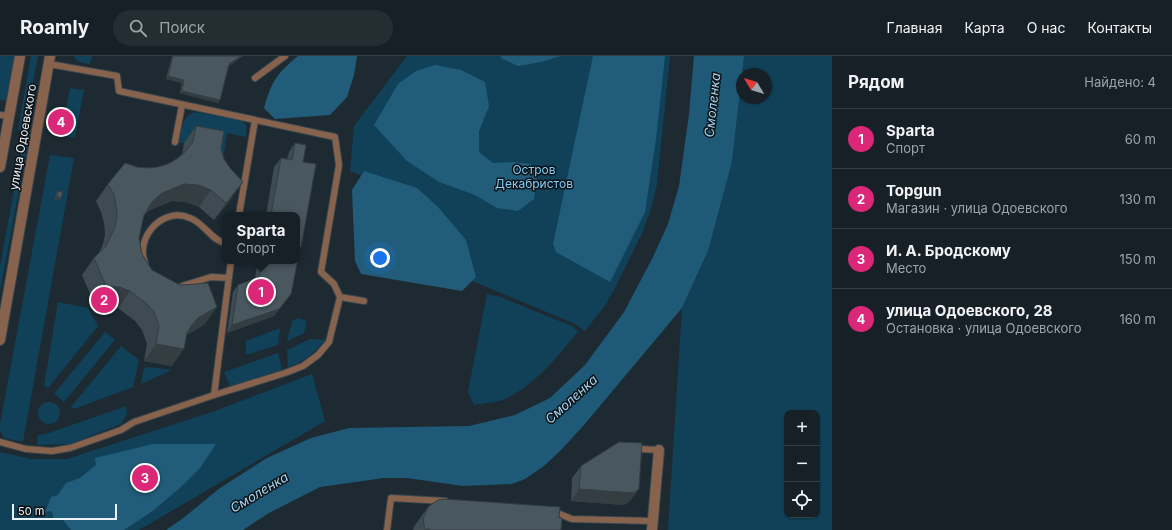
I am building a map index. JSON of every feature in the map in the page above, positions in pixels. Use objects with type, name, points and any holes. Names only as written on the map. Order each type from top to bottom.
[{"type":"street","name":"улица Одоевского","points":[[0,168],[4,115],[20,56]]},
{"type":"street","name":"улица Одоевского","points":[[0,340],[49,60]]},
{"type":"street","points":[[652,525],[659,450]]},
{"type":"lane","points":[[255,78],[285,56]]},
{"type":"lane","points":[[0,442],[26,448],[52,451],[70,448],[121,430],[134,422],[214,394],[285,373],[302,366],[318,356],[329,342],[340,297],[334,284],[321,272],[339,165],[335,137],[119,91],[117,76],[49,60]]},
{"type":"lane","points":[[175,142],[182,105]]},
{"type":"lane","points":[[240,212],[255,120]]},
{"type":"lane","points":[[149,272],[144,261],[142,246],[148,231],[160,220],[174,215],[190,217],[222,242]]},
{"type":"lane","points":[[214,394],[231,264]]},
{"type":"lane","points":[[172,286],[178,287],[188,285],[211,277],[229,278]]},
{"type":"lane","points":[[340,297],[364,301]]},
{"type":"lane","points":[[640,449],[659,450]]},
{"type":"lane","points":[[387,530],[391,498],[454,501]]},
{"type":"lane","points":[[546,508],[559,516],[572,519],[652,525]]},
{"type":"green space","points":[[0,56],[14,56],[6,101],[0,100]]},
{"type":"green space","points":[[31,56],[38,56],[24,131],[18,130]]},
{"type":"green space","points":[[74,56],[92,56],[90,64],[76,60]]},
{"type":"green space","points":[[298,56],[357,56],[354,75],[347,97],[330,115],[275,119],[264,108],[272,84],[280,73]]},
{"type":"green space","name":"Остров Декабристов","points":[[407,56],[670,56],[657,184],[651,209],[642,233],[614,290],[604,307],[585,331],[573,323],[381,243],[368,178],[350,171],[354,126]]},
{"type":"green space","points":[[501,56],[561,56],[541,62],[518,66],[501,58]]},
{"type":"green space","points":[[593,56],[665,56],[656,139],[645,212],[610,282],[556,252],[553,244]]},
{"type":"green space","points":[[744,56],[832,56],[832,530],[668,530],[682,308],[708,251],[732,162],[739,104],[772,104],[772,68],[743,68]]},
{"type":"green space","points":[[435,65],[461,70],[485,82],[489,106],[479,131],[479,152],[493,163],[514,162],[531,164],[537,179],[534,199],[518,211],[497,208],[475,195],[439,182],[407,161],[374,125],[398,84],[416,71]]},
{"type":"green space","points":[[70,88],[84,90],[75,138],[61,135]]},
{"type":"green space","points":[[195,112],[240,120],[246,125],[246,137],[227,133],[222,166],[233,194],[231,199],[224,193],[184,143],[179,143],[185,120]]},
{"type":"green space","points":[[23,142],[28,142],[0,291],[0,266]]},
{"type":"green space","points":[[50,155],[74,158],[23,442],[4,438],[0,430],[0,424]]},
{"type":"green space","points":[[364,171],[417,188],[438,207],[466,240],[476,277],[462,291],[361,274],[355,261],[352,190]]},
{"type":"green space","points":[[487,294],[501,297],[574,327],[578,332],[545,370],[526,386],[505,399],[474,405],[468,392]]},
{"type":"green space","points":[[58,302],[88,308],[98,326],[48,388],[44,386]]},
{"type":"green space","points":[[298,318],[307,321],[304,333],[287,341],[292,321]]},
{"type":"green space","points":[[280,328],[278,345],[246,355],[246,341]]},
{"type":"green space","points":[[105,332],[115,340],[64,402],[54,394]]},
{"type":"green space","points":[[310,339],[325,340],[308,356],[288,367],[287,350]]},
{"type":"green space","points":[[121,346],[139,360],[133,387],[74,409],[71,407]]},
{"type":"green space","points":[[278,353],[282,370],[230,386],[224,372]]},
{"type":"green space","points":[[148,367],[172,370],[141,384],[144,368]]},
{"type":"green space","points":[[312,374],[325,421],[139,530],[0,530],[0,452],[31,459],[67,459],[215,411]]},
{"type":"green space","points":[[45,402],[53,402],[60,409],[60,417],[53,424],[45,424],[38,417],[38,409]]},
{"type":"green space","points":[[126,406],[127,414],[121,424],[70,444],[37,445],[38,435],[46,434]]},
{"type":"green space","points":[[153,444],[216,444],[200,468],[182,486],[154,510],[124,530],[71,530],[63,520],[53,518],[52,511],[45,512],[51,497],[58,495],[66,483],[80,478],[96,465],[95,458]]},
{"type":"water","name":"Смоленка","points":[[694,56],[744,56],[743,68],[736,68],[736,104],[739,104],[732,162],[708,251],[682,308],[584,425],[544,466],[525,479],[512,484],[463,486],[407,478],[384,478],[320,487],[269,513],[243,530],[166,530],[220,488],[267,458],[311,438],[349,428],[469,426],[515,415],[550,398],[585,365],[624,312],[652,259],[668,224],[679,186],[689,114]]},
{"type":"building","points":[[173,56],[241,56],[229,64],[220,100],[182,91],[184,80],[168,76]]},
{"type":"building","points":[[196,126],[224,131],[221,149],[224,159],[243,182],[226,203],[211,190],[198,185],[184,184],[162,193],[152,202],[144,215],[139,238],[142,254],[152,270],[178,284],[208,283],[217,307],[198,318],[191,326],[187,333],[184,349],[156,344],[159,326],[154,312],[147,304],[130,291],[120,287],[106,286],[94,258],[106,246],[115,227],[117,216],[116,206],[114,195],[108,184],[125,163],[137,167],[158,167],[168,164],[178,158],[193,142]]},
{"type":"building","points":[[295,143],[306,145],[303,162],[316,164],[301,247],[300,212],[272,212],[281,158],[292,160]]},
{"type":"building","points":[[58,191],[63,192],[61,198],[57,197]]},
{"type":"building","points":[[261,264],[297,264],[291,294],[279,309],[232,325],[238,285],[259,277]]},
{"type":"building","points":[[619,442],[642,443],[639,489],[633,493],[579,489],[581,466]]},
{"type":"building","points":[[444,499],[560,507],[559,518],[562,518],[561,530],[429,530],[429,528],[425,530],[423,519],[428,507],[438,500]]},
{"type":"place","name":"улица Одоевского, 28","points":[[61,122]]},
{"type":"place","name":"Sparta","points":[[261,292]]},
{"type":"place","name":"Topgun","points":[[104,300]]},
{"type":"place","name":"И. А. Бродскому","points":[[145,478]]}]
